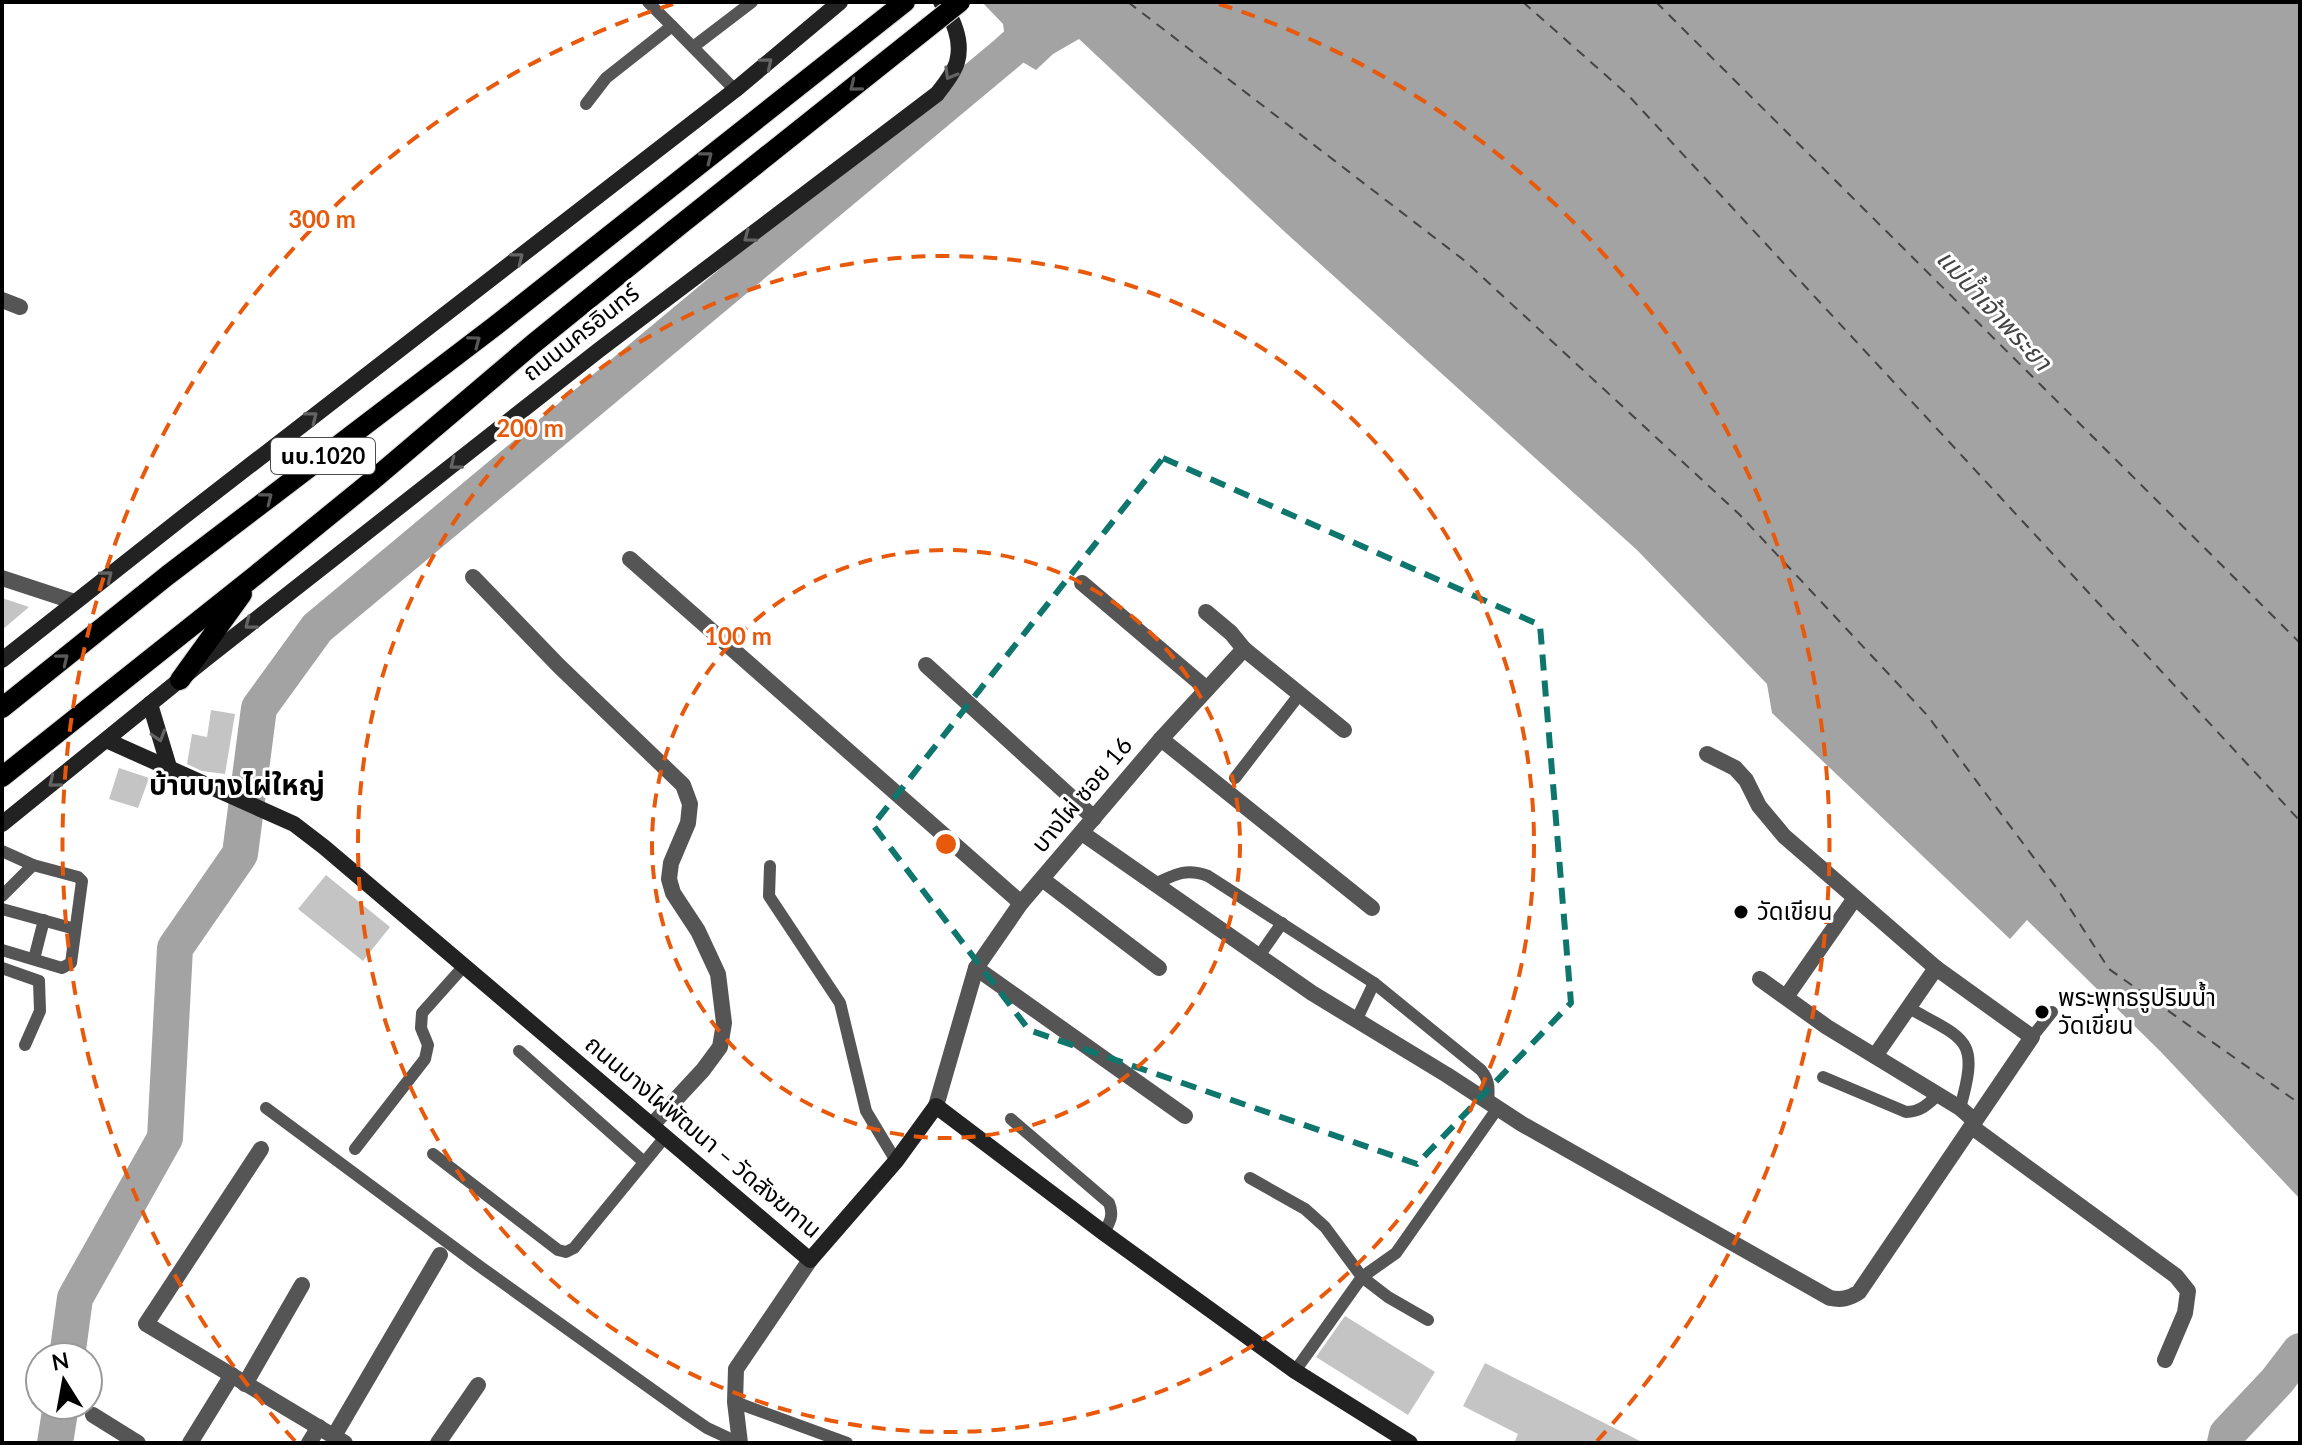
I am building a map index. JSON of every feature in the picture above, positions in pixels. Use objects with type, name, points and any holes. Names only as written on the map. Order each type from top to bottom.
[{"type":"main road","name":"นบ.1020","points":[[2,708],[168,575],[495,326],[905,2]]},
{"type":"main road","name":"ถนนนครอินทร์","points":[[2,824],[599,350],[937,94],[957,62],[958,44],[951,16],[941,2]]},
{"type":"main road","name":"ถนนนครอินทร์","points":[[2,777],[374,479],[675,229],[960,2]]},
{"type":"main road","name":"นบ.1020","points":[[2,660],[735,90],[832,4]]},
{"type":"main road","points":[[180,680],[256,575]]},
{"type":"main road","points":[[150,704],[169,767]]},
{"type":"main road","name":"ถนนบางไผ่พัฒนา – วัดสังฆทาน","points":[[106,740],[294,824],[810,1260],[896,1161],[936,1106]]},
{"type":"main road","points":[[936,1106],[1104,1233],[1295,1371],[1410,1443]]},
{"type":"street","points":[[2,300],[20,307]]},
{"type":"street","points":[[630,559],[1021,903]]},
{"type":"street","points":[[473,577],[559,666],[683,785],[690,804],[688,823],[671,863],[669,879],[673,893],[698,931],[718,974],[724,1023],[720,1047],[652,1125]]},
{"type":"street","points":[[2,578],[75,602]]},
{"type":"street","points":[[1082,583],[1207,689]]},
{"type":"street","points":[[1206,612],[1244,649],[1344,730]]},
{"type":"street","name":"บางไผ่ ซอย 16","points":[[936,1106],[976,968],[1021,903],[1161,739],[1244,649]]},
{"type":"street","points":[[926,665],[1094,818]]},
{"type":"street","points":[[1161,739],[1372,908]]},
{"type":"street","points":[[1082,833],[1356,1021],[1447,1075],[1492,1106],[1791,1278],[1830,1298],[1850,1298],[1859,1292],[2032,1037],[1936,968],[1855,898],[1784,836],[1759,806],[1746,780],[1735,768],[1707,754]]},
{"type":"street","points":[[1042,879],[1159,968]]},
{"type":"street","points":[[1786,997],[1855,898]]},
{"type":"street","points":[[976,968],[1185,1116]]},
{"type":"street","points":[[1875,1056],[1936,968]]},
{"type":"street","points":[[1760,979],[1827,1027],[1960,1108],[1974,1124],[2176,1276],[2188,1291],[2185,1313],[2165,1360]]},
{"type":"street","points":[[261,1149],[146,1324],[339,1440],[440,1255]]},
{"type":"street","points":[[740,1443],[735,1402],[735,1375],[739,1364],[810,1260]]},
{"type":"street","points":[[190,1443],[238,1380],[302,1285]]},
{"type":"street","points":[[438,1443],[478,1385]]},
{"type":"street","points":[[103,1421],[138,1443]]},
{"type":"street","points":[[309,1443],[319,1427]]},
{"type":"lane","points":[[648,2],[735,90]]},
{"type":"lane","points":[[693,47],[752,2]]},
{"type":"lane","points":[[586,104],[606,78],[672,26]]},
{"type":"lane","points":[[1235,778],[1299,695]]},
{"type":"lane","points":[[2,851],[82,881],[71,963],[62,968],[2,950]]},
{"type":"lane","points":[[2,896],[33,865]]},
{"type":"lane","points":[[770,866],[769,896],[840,1003],[866,1111],[896,1161]]},
{"type":"lane","points":[[1155,884],[1177,873],[1195,871],[1208,876],[1374,983],[1487,1078],[1492,1106],[1396,1253],[1362,1277],[1295,1371]]},
{"type":"lane","points":[[2,909],[75,929]]},
{"type":"lane","points":[[34,959],[44,920]]},
{"type":"lane","points":[[1259,956],[1282,923]]},
{"type":"lane","points":[[355,1149],[425,1059],[428,1045],[421,1028],[422,1013],[464,966]]},
{"type":"lane","points":[[2,968],[39,981],[40,1011],[25,1045]]},
{"type":"lane","points":[[1356,1021],[1374,983]]},
{"type":"lane","points":[[1909,1008],[1956,1034],[1964,1042],[1970,1073],[1960,1108]]},
{"type":"lane","points":[[2032,1037],[2052,1012]]},
{"type":"lane","points":[[519,1051],[644,1162]]},
{"type":"lane","points":[[1447,1075],[1457,1052]]},
{"type":"lane","points":[[1823,1077],[1906,1112],[1924,1108],[1939,1094]]},
{"type":"lane","points":[[266,1108],[685,1413],[707,1428],[740,1443]]},
{"type":"lane","points":[[1011,1119],[1109,1203],[1112,1218],[1104,1233]]},
{"type":"lane","points":[[433,1154],[558,1250],[566,1252],[574,1248],[665,1137]]},
{"type":"lane","points":[[1250,1178],[1305,1209],[1325,1227],[1362,1277],[1388,1297],[1428,1320]]},
{"type":"lane","points":[[735,1402],[847,1443]]},
{"type":"highlighted area","points":[[1163,458],[1540,625],[1571,1003],[1417,1164],[1029,1030],[873,825]]},
{"type":"water","name":"แม่น้ำเจ้าพระยา","points":[[982,2],[2300,3],[2300,1199],[2160,1051],[2027,920],[2010,939],[1772,713],[1767,684],[1637,550],[1286,233],[1079,39],[1053,54],[1036,70],[1007,53],[1003,24]]},
{"type":"building","points":[[2,598],[29,607],[2,630]]},
{"type":"building","points":[[211,710],[235,714],[225,774],[202,771],[187,764],[192,734],[207,737]]},
{"type":"building","points":[[119,768],[149,778],[138,808],[109,799]]},
{"type":"building","points":[[326,875],[390,927],[363,961],[298,909]]},
{"type":"building","points":[[1345,1316],[1435,1372],[1408,1415],[1316,1357]]},
{"type":"building","points":[[1485,1363],[1644,1443],[1514,1443],[1518,1434],[1463,1406]]},
{"type":"waterway","points":[[69,1341],[75,1298],[165,1138],[175,948],[240,854],[259,708],[317,628],[1007,53],[1064,2]]},
{"type":"waterway","points":[[2225,1443],[2227,1434],[2277,1381],[2300,1351]]},
{"type":"waterway","points":[[55,1443],[58,1421]]},
{"type":"ferry route","points":[[1128,2],[1465,261],[1739,514],[1927,715],[2058,890],[2109,969],[2300,1104]]},
{"type":"ferry route","points":[[1523,2],[1628,95],[2300,821]]},
{"type":"ferry route","points":[[1656,2],[2300,643]]},
{"type":"place","name":"วัดเขียน","points":[[1741,912]]},
{"type":"place","name":"พระพุทธรูปริมน้ำ วัดเขียน","points":[[2042,1012]]},
{"type":"district","name":"บ้านบางไผ่ใหญ่","points":[[237,785]]}]
